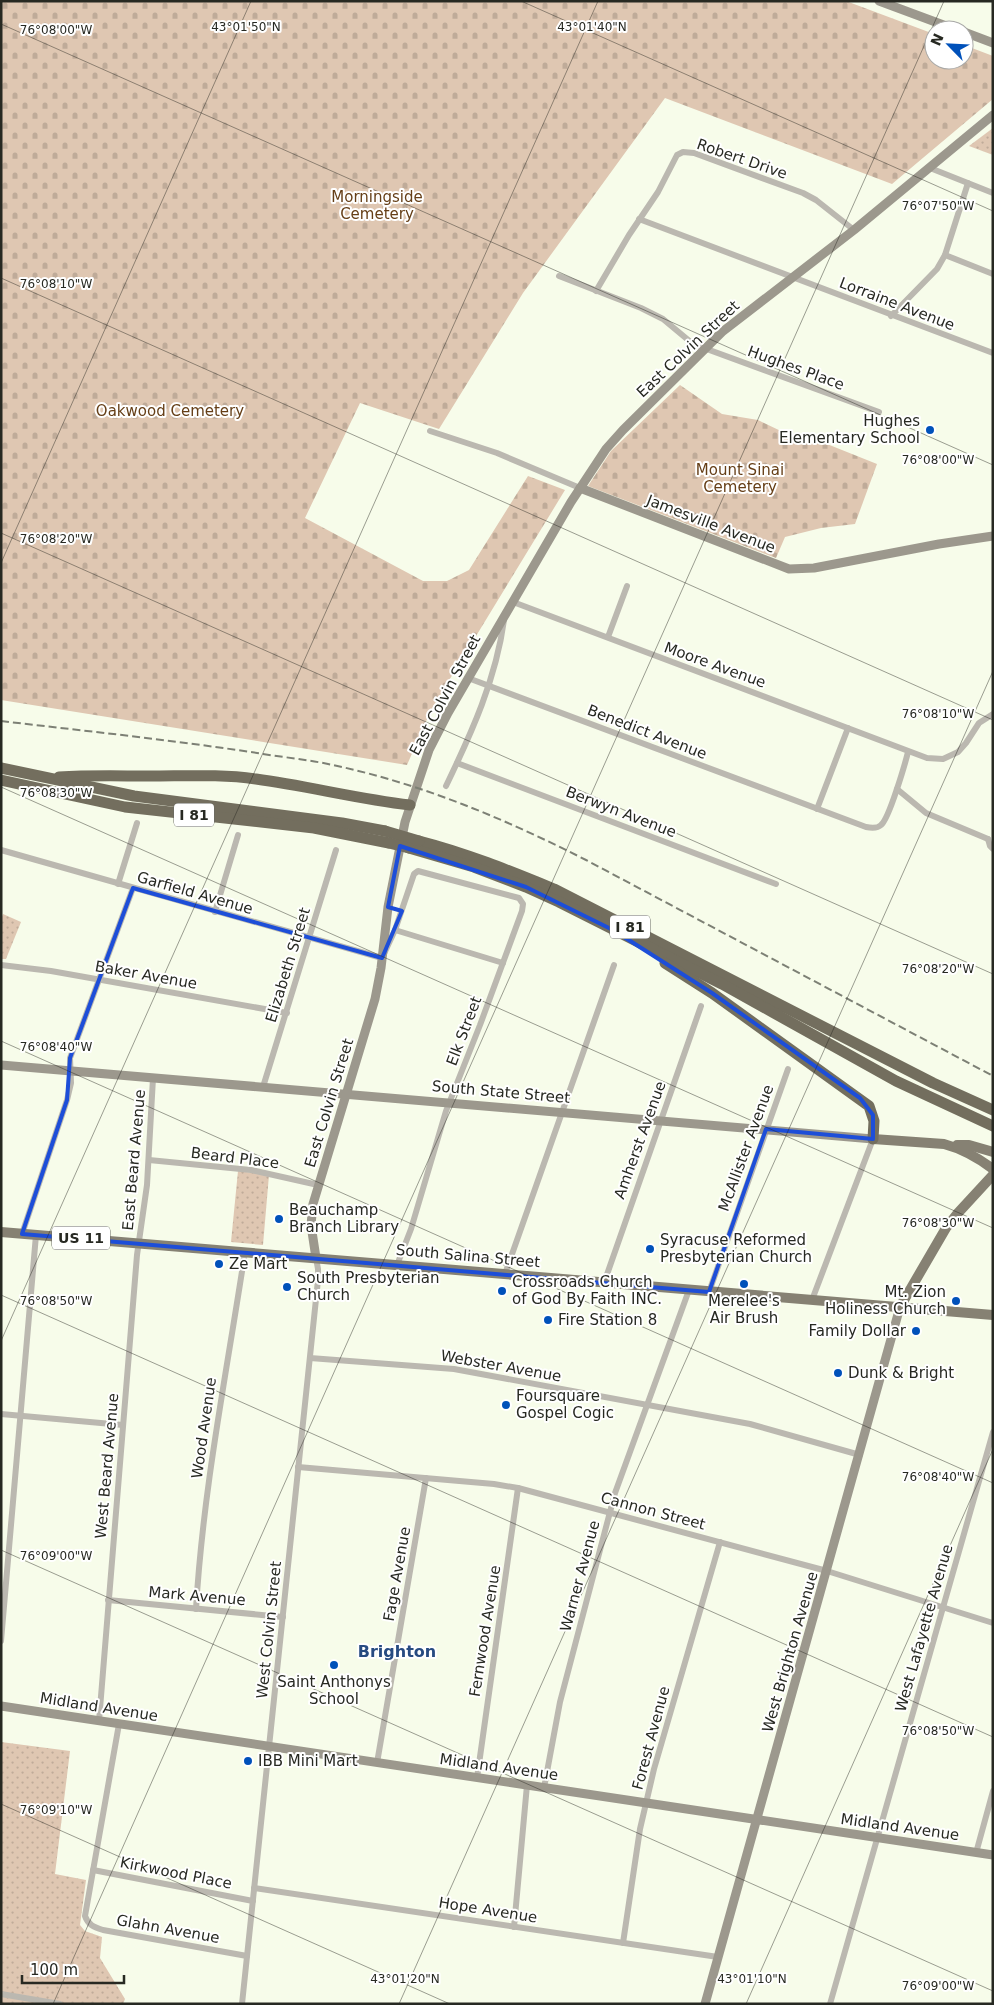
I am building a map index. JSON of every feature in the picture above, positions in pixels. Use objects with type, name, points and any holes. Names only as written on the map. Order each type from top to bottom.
[{"type":"highway","name":"I 81","points":[[1,768],[134,796],[342,823],[385,831],[452,850],[554,889],[933,1083],[993,1110]]},
{"type":"highway","points":[[46,778],[96,774],[224,776],[257,779],[381,802],[410,805]]},
{"type":"highway","name":"I 81","points":[[1,780],[125,806],[314,828],[389,843],[474,867],[526,887],[722,984],[896,1080],[993,1126]]},
{"type":"highway","points":[[613,930],[712,993],[860,1098],[869,1106],[873,1115],[873,1139]]},
{"type":"main road","name":"South State Street","points":[[873,1139],[944,1144],[966,1151],[993,1169]]},
{"type":"main road","points":[[944,1144],[969,1145],[993,1152]]},
{"type":"main road","points":[[900,1307],[946,1228],[993,1175]]},
{"type":"main road","name":"South Salina Street","points":[[1,1232],[993,1315]]},
{"type":"street","points":[[879,1],[931,20]]},
{"type":"street","points":[[974,36],[993,43]]},
{"type":"street","name":"East Colvin Street","points":[[316,1258],[311,1225],[313,1206],[375,999],[388,907],[410,805],[429,750],[468,678],[580,488],[606,449],[705,348],[734,322],[854,230],[993,115]]},
{"type":"street","name":"Robert Drive","points":[[596,290],[639,219],[658,192],[677,155],[683,152],[694,153],[803,193],[816,200],[854,230]]},
{"type":"street","points":[[930,168],[993,193]]},
{"type":"street","points":[[891,316],[937,269],[945,255],[968,183]]},
{"type":"street","name":"Lorraine Avenue","points":[[639,219],[891,316],[993,353]]},
{"type":"street","points":[[945,255],[993,274]]},
{"type":"street","name":"Hughes Place","points":[[559,276],[641,308],[663,319],[693,344],[879,412]]},
{"type":"street","name":"Jamesville Avenue","points":[[430,431],[496,453],[580,488],[789,569],[799,570],[993,536]]},
{"type":"street","points":[[608,637],[627,586]]},
{"type":"street","name":"Moore Avenue","points":[[513,602],[908,752],[933,759],[952,755],[966,743],[979,723],[993,714]]},
{"type":"street","name":"East Colvin Street","points":[[446,786],[489,686],[500,647],[505,615]]},
{"type":"street","name":"Benedict Avenue","points":[[468,678],[866,827],[877,828],[883,823],[897,789]]},
{"type":"street","points":[[817,809],[848,728]]},
{"type":"street","points":[[908,752],[897,789],[926,814],[990,838],[990,846],[993,848]]},
{"type":"street","name":"Berwyn Avenue","points":[[457,763],[776,884]]},
{"type":"street","points":[[118,884],[137,823]]},
{"type":"street","points":[[215,912],[238,835]]},
{"type":"street","name":"Garfield Avenue","points":[[1,850],[382,958]]},
{"type":"street","name":"Elizabeth Street","points":[[263,1087],[336,850]]},
{"type":"street","name":"East Colvin Street","points":[[382,958],[395,930],[414,874],[418,871],[514,896]]},
{"type":"street","points":[[22,1234],[67,1100],[71,1083],[70,1058],[133,888]]},
{"type":"street","name":"Elk Street","points":[[397,1266],[411,1229],[450,1103],[522,911],[521,901],[514,896]]},
{"type":"street","points":[[388,907],[402,911]]},
{"type":"street","points":[[395,930],[503,963]]},
{"type":"street","name":"Baker Avenue","points":[[1,965],[51,971],[286,1013]]},
{"type":"street","points":[[505,1274],[614,965]]},
{"type":"street","name":"Amherst Avenue","points":[[604,1283],[701,1006]]},
{"type":"street","name":"South State Street","points":[[1,1065],[873,1139]]},
{"type":"street","name":"McAllister Avenue","points":[[709,1292],[788,1069]]},
{"type":"street","name":"East Beard Avenue","points":[[139,1243],[148,1160],[153,1078]]},
{"type":"street","points":[[812,1300],[873,1139]]},
{"type":"street","name":"Beard Place","points":[[148,1160],[251,1170],[318,1185]]},
{"type":"street","points":[[1,1641],[36,1235]]},
{"type":"street","name":"West Beard Avenue","points":[[99,1721],[139,1243]]},
{"type":"street","name":"Wood Avenue","points":[[196,1609],[198,1567],[213,1442],[245,1252]]},
{"type":"street","name":"West Colvin Street","points":[[242,2004],[318,1280],[316,1258]]},
{"type":"street","name":"Warner Avenue","points":[[544,1788],[560,1702],[610,1513],[689,1290]]},
{"type":"street","name":"West Brighton Avenue","points":[[705,2004],[900,1307]]},
{"type":"street","name":"Webster Avenue","points":[[310,1358],[454,1369],[769,1428],[860,1455]]},
{"type":"street","points":[[1,1414],[123,1425]]},
{"type":"street","name":"West Lafayette Avenue","points":[[830,2004],[993,1432]]},
{"type":"street","name":"Cannon Street","points":[[298,1467],[494,1484],[518,1488],[827,1571],[993,1623]]},
{"type":"street","name":"Fage Avenue","points":[[377,1763],[426,1478]]},
{"type":"street","name":"Fernwood Avenue","points":[[476,1778],[518,1488]]},
{"type":"street","name":"Forest Avenue","points":[[623,1943],[646,1803],[654,1769],[720,1542]]},
{"type":"street","name":"Mark Avenue","points":[[108,1600],[283,1617]]},
{"type":"street","name":"Midland Avenue","points":[[1,1706],[993,1855]]},
{"type":"street","points":[[93,1870],[119,1724]]},
{"type":"street","points":[[514,1927],[527,1785]]},
{"type":"street","points":[[976,1852],[993,1790]]},
{"type":"street","name":"Kirkwood Place","points":[[93,1870],[253,1901]]},
{"type":"street","name":"Glahn Avenue","points":[[93,1870],[85,1916],[87,1922],[93,1926],[103,1930],[247,1956]]},
{"type":"street","name":"Hope Avenue","points":[[254,1888],[718,1957]]},
{"type":"street","points":[[1,1994],[60,2004]]},
{"type":"highlighted area","points":[[400,846],[526,887],[613,930],[712,993],[860,1098],[873,1115],[873,1139],[766,1129],[709,1292],[22,1234],[67,1100],[70,1058],[133,888],[382,958],[402,911],[388,907]]},
{"type":"green space","name":"Oakwood Cemetery","points":[[1,1],[846,1],[924,30],[924,70],[974,70],[974,49],[993,56],[993,99],[892,184],[665,98],[523,293],[439,429],[360,403],[305,518],[423,581],[447,581],[469,570],[528,476],[565,490],[431,710],[407,765],[1,700]]},
{"type":"green space","points":[[993,128],[993,155],[969,146]]},
{"type":"green space","name":"Mount Sinai Cemetery","points":[[680,385],[722,414],[758,420],[785,433],[807,436],[877,464],[855,524],[821,528],[785,537],[776,558],[588,486],[611,451]]},
{"type":"green space","points":[[3,914],[21,922],[6,959],[1,959],[1,919]]},
{"type":"green space","points":[[238,1171],[269,1175],[263,1245],[231,1242]]},
{"type":"green space","points":[[1,1742],[70,1751],[55,1874],[86,1880],[80,1925],[85,1931],[102,1937],[100,1958],[125,1999],[123,2004],[1,2004]]},
{"type":"railway","points":[[1,721],[225,748],[328,764],[395,781],[460,803],[524,830],[586,860],[993,1076]]},
{"type":"place","name":"Hughes Elementary School","points":[[930,430]]},
{"type":"place","name":"Beauchamp Branch Library","points":[[279,1219]]},
{"type":"place","name":"Syracuse Reformed Presbyterian Church","points":[[650,1249]]},
{"type":"place","name":"Ze Mart","points":[[219,1264]]},
{"type":"place","name":"Merelee's Air Brush","points":[[744,1284]]},
{"type":"place","name":"South Presbyterian Church","points":[[287,1287]]},
{"type":"place","name":"Crossroads Church of God By Faith INC.","points":[[502,1291]]},
{"type":"place","name":"Mt. Zion Holiness Church","points":[[956,1301]]},
{"type":"place","name":"Fire Station 8","points":[[548,1320]]},
{"type":"place","name":"Family Dollar","points":[[916,1331]]},
{"type":"place","name":"Dunk & Bright","points":[[838,1373]]},
{"type":"place","name":"Foursquare Gospel Cogic","points":[[506,1405]]},
{"type":"place","name":"Saint Anthonys School","points":[[334,1665]]},
{"type":"place","name":"IBB Mini Mart","points":[[248,1761]]},
{"type":"district","name":"Brighton","points":[[397,1651]]},
{"type":"park label","name":"Morningside Cemetery","points":[[377,206]]}]
